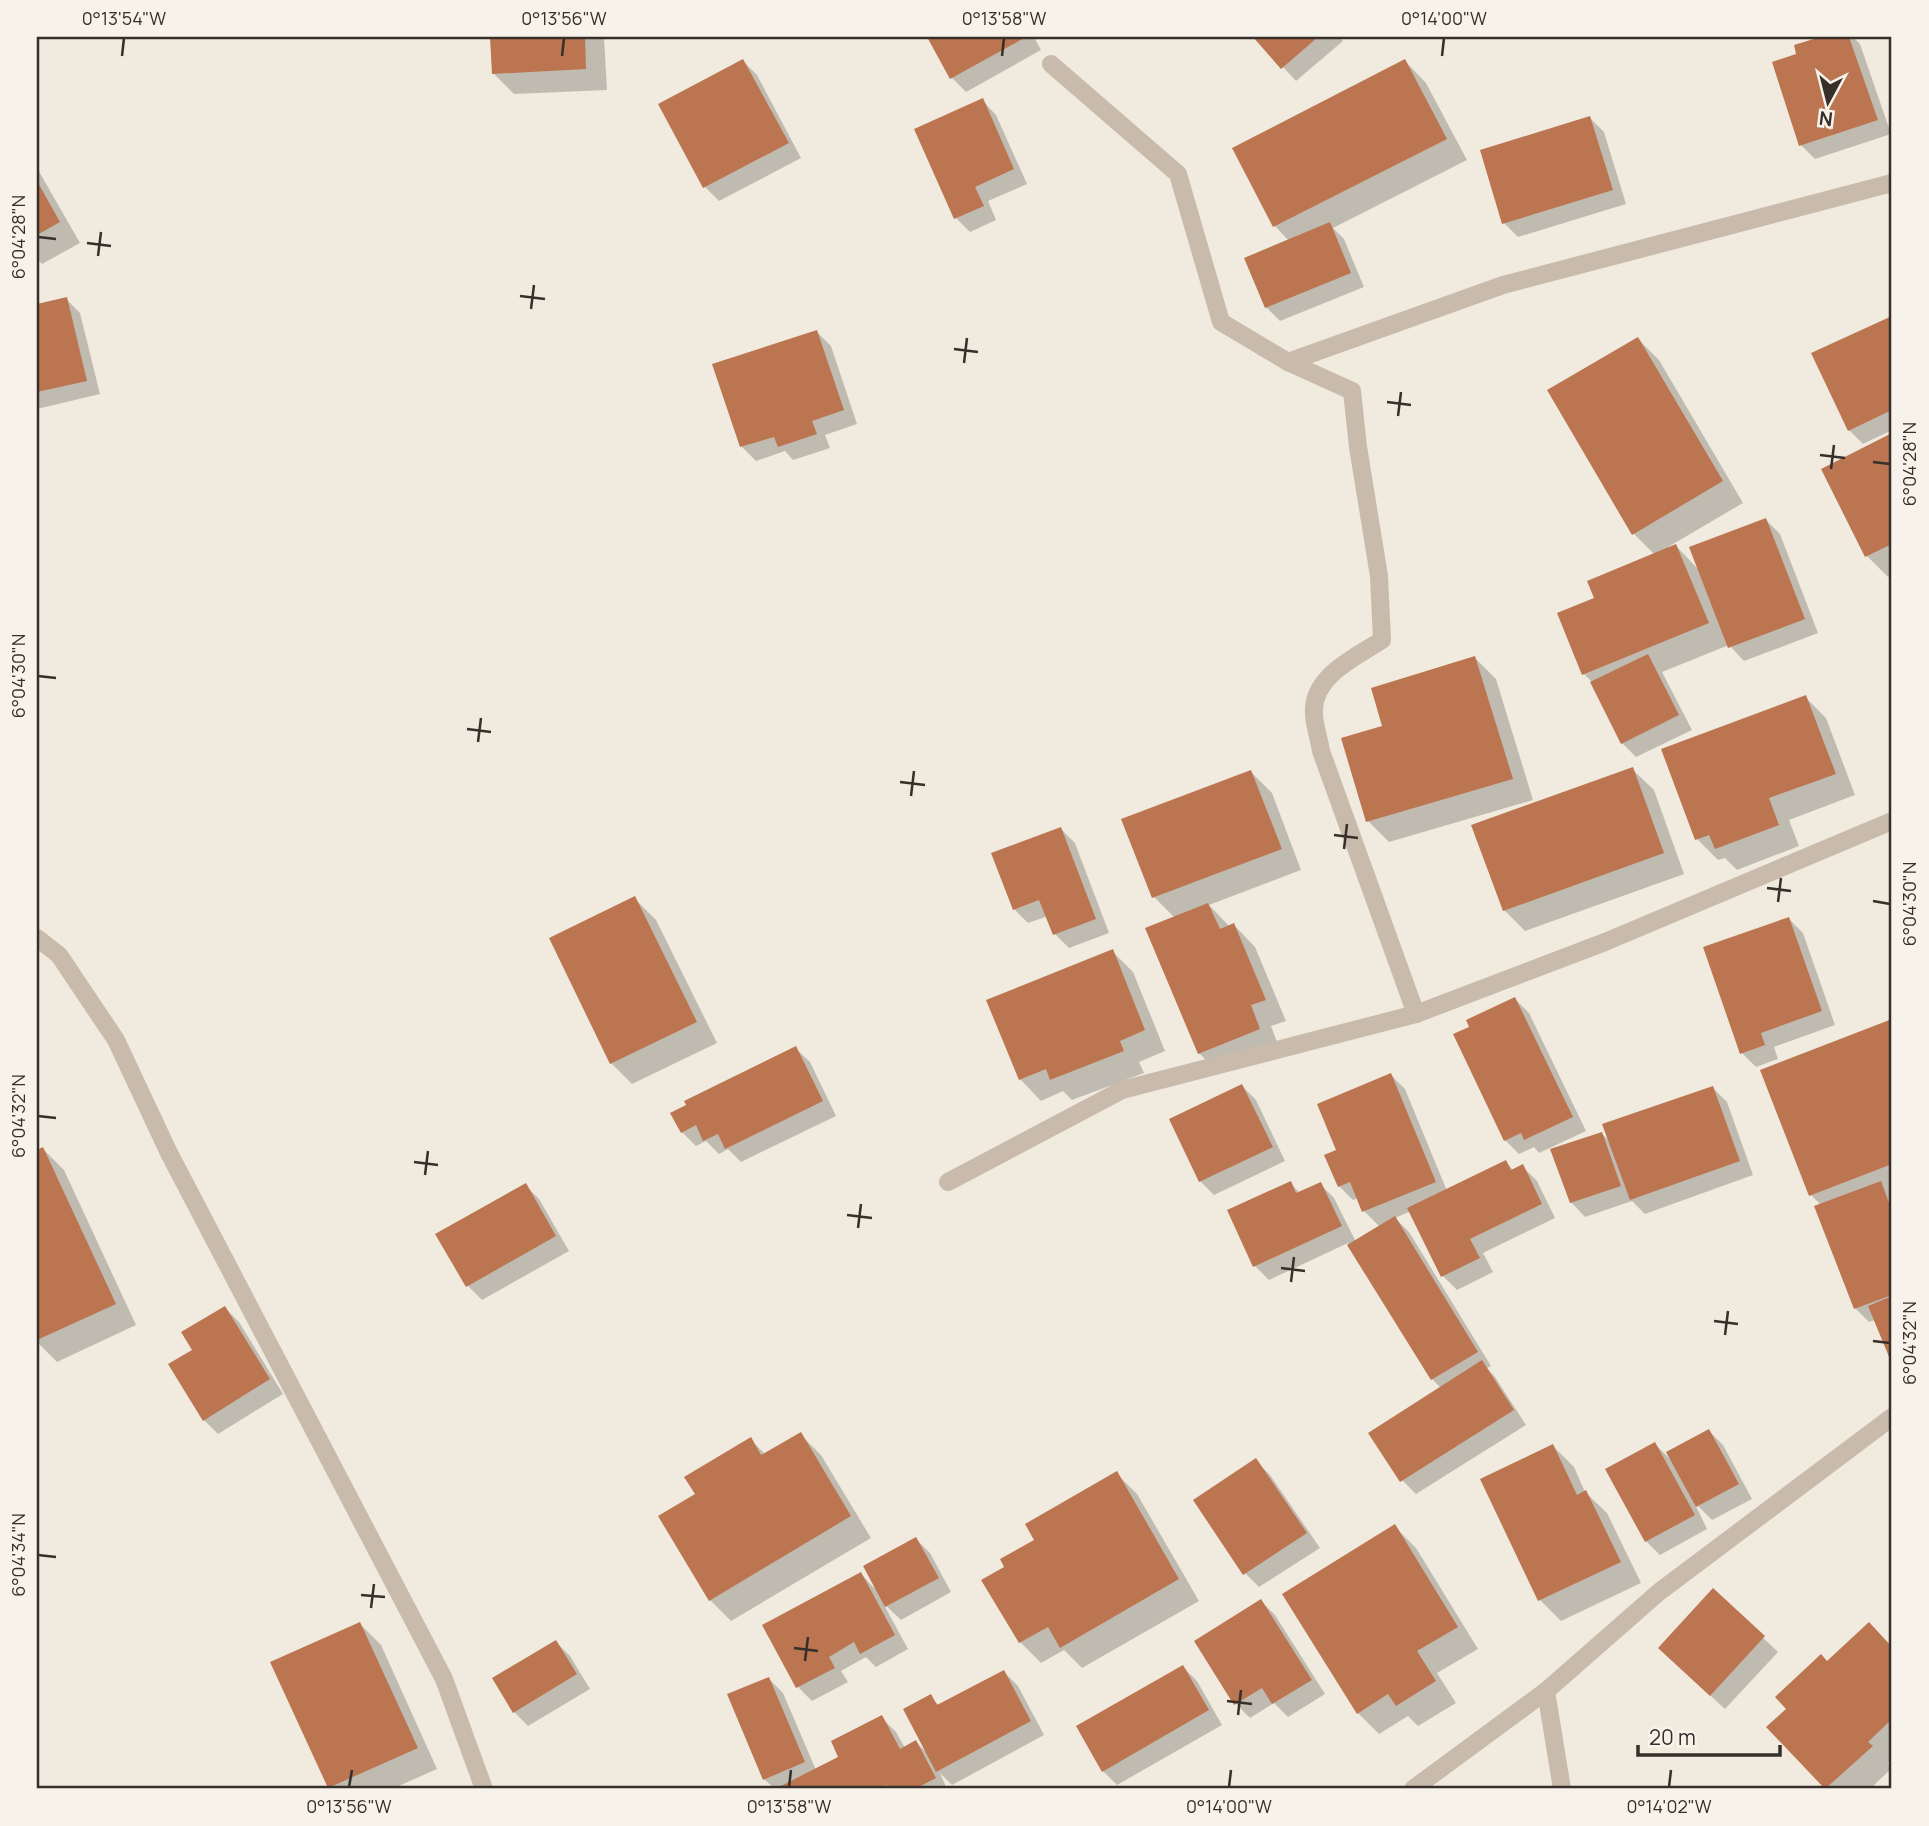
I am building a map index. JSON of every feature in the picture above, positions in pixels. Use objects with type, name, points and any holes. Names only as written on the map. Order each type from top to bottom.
[{"type":"street","points":[[1051,64],[1178,174],[1221,322],[1288,362],[1352,391],[1358,447],[1379,576],[1382,640],[1329,676],[1317,692],[1314,712],[1321,751],[1416,1014]]},
{"type":"street","points":[[1288,362],[1503,285],[1892,183]]},
{"type":"street","points":[[948,1182],[1122,1090],[1416,1014],[1605,942],[1892,821]]},
{"type":"street","points":[[37,938],[59,955],[116,1040],[169,1153],[444,1679],[484,1789]]},
{"type":"street","points":[[1413,1789],[1546,1691],[1659,1592],[1892,1417]]},
{"type":"street","points":[[1546,1691],[1562,1789]]},
{"type":"building","points":[[490,37],[585,37],[586,69],[492,74]]},
{"type":"building","points":[[927,37],[1026,37],[950,79]]},
{"type":"building","points":[[1253,37],[1318,37],[1281,69]]},
{"type":"building","points":[[1820,37],[1849,37],[1878,120],[1799,146],[1772,62],[1796,54],[1794,45]]},
{"type":"building","points":[[743,59],[789,143],[703,188],[658,104]]},
{"type":"building","points":[[1405,59],[1447,139],[1273,227],[1232,148]]},
{"type":"building","points":[[983,98],[1014,169],[975,187],[984,206],[954,219],[914,129]]},
{"type":"building","points":[[1590,116],[1613,190],[1502,224],[1480,150]]},
{"type":"building","points":[[37,181],[60,222],[37,235]]},
{"type":"building","points":[[1330,222],[1351,273],[1265,308],[1244,258]]},
{"type":"building","points":[[67,297],[87,381],[37,392],[37,304]]},
{"type":"building","points":[[1892,316],[1892,410],[1848,431],[1811,353]]},
{"type":"building","points":[[817,330],[844,410],[812,421],[817,434],[778,447],[774,437],[740,447],[712,364]]},
{"type":"building","points":[[1638,337],[1723,481],[1632,535],[1547,390]]},
{"type":"building","points":[[1892,433],[1892,544],[1865,557],[1821,469]]},
{"type":"building","points":[[1766,518],[1805,619],[1728,648],[1689,547]]},
{"type":"building","points":[[1676,544],[1709,623],[1582,675],[1557,613],[1594,598],[1587,581]]},
{"type":"building","points":[[1648,654],[1679,715],[1621,744],[1590,682]]},
{"type":"building","points":[[1475,656],[1513,779],[1366,822],[1341,738],[1382,726],[1371,688]]},
{"type":"building","points":[[1806,695],[1836,774],[1769,798],[1779,825],[1715,849],[1709,835],[1695,840],[1661,749]]},
{"type":"building","points":[[1633,767],[1664,853],[1503,911],[1471,825]]},
{"type":"building","points":[[1251,770],[1282,849],[1152,898],[1121,819]]},
{"type":"building","points":[[1061,827],[1096,919],[1053,935],[1039,900],[1013,910],[991,853]]},
{"type":"building","points":[[635,896],[697,1022],[610,1064],[549,938]]},
{"type":"building","points":[[1208,903],[1220,929],[1234,923],[1266,1000],[1251,1005],[1260,1029],[1198,1054],[1145,928]]},
{"type":"building","points":[[1789,917],[1822,1011],[1761,1033],[1765,1045],[1740,1054],[1703,947]]},
{"type":"building","points":[[1113,949],[1145,1030],[1120,1041],[1124,1051],[1050,1080],[1046,1069],[1019,1080],[986,1000]]},
{"type":"building","points":[[1515,997],[1573,1117],[1524,1140],[1521,1133],[1504,1141],[1453,1034],[1469,1027],[1466,1020]]},
{"type":"building","points":[[1892,1019],[1892,1164],[1809,1196],[1760,1070]]},
{"type":"building","points":[[796,1046],[823,1101],[725,1149],[718,1134],[703,1141],[696,1125],[681,1133],[670,1113],[686,1105],[684,1101]]},
{"type":"building","points":[[1391,1073],[1436,1182],[1362,1212],[1350,1182],[1338,1187],[1324,1155],[1336,1150],[1317,1104]]},
{"type":"building","points":[[1242,1084],[1273,1147],[1199,1182],[1169,1119]]},
{"type":"building","points":[[1713,1086],[1740,1161],[1630,1200],[1602,1124]]},
{"type":"building","points":[[1602,1132],[1621,1186],[1570,1203],[1550,1149]]},
{"type":"building","points":[[43,1147],[116,1304],[37,1340],[37,1150]]},
{"type":"building","points":[[1506,1160],[1511,1170],[1523,1164],[1542,1204],[1470,1239],[1480,1258],[1441,1277],[1407,1208]]},
{"type":"building","points":[[1291,1181],[1296,1193],[1321,1182],[1342,1226],[1253,1267],[1227,1210]]},
{"type":"building","points":[[1881,1181],[1892,1211],[1892,1295],[1854,1309],[1814,1206]]},
{"type":"building","points":[[526,1183],[556,1236],[466,1287],[435,1234]]},
{"type":"building","points":[[1395,1216],[1478,1352],[1431,1380],[1347,1245]]},
{"type":"building","points":[[1892,1296],[1892,1364],[1868,1306]]},
{"type":"building","points":[[225,1306],[270,1379],[203,1421],[168,1364],[192,1350],[181,1332]]},
{"type":"building","points":[[1482,1360],[1514,1410],[1400,1482],[1368,1433]]},
{"type":"building","points":[[1709,1429],[1739,1484],[1696,1507],[1666,1452]]},
{"type":"building","points":[[801,1432],[851,1516],[709,1601],[658,1516],[695,1494],[684,1477],[751,1437],[761,1455]]},
{"type":"building","points":[[1655,1442],[1695,1515],[1645,1542],[1605,1469]]},
{"type":"building","points":[[1553,1444],[1577,1495],[1586,1490],[1621,1562],[1538,1601],[1480,1479]]},
{"type":"building","points":[[1256,1458],[1307,1533],[1243,1575],[1193,1500]]},
{"type":"building","points":[[1117,1471],[1179,1579],[1060,1648],[1048,1627],[1019,1643],[981,1580],[1004,1567],[1000,1559],[1034,1540],[1025,1524]]},
{"type":"building","points":[[1395,1524],[1458,1627],[1417,1651],[1436,1681],[1396,1706],[1388,1694],[1357,1714],[1282,1594]]},
{"type":"building","points":[[916,1537],[939,1578],[885,1607],[863,1566]]},
{"type":"building","points":[[861,1572],[895,1635],[860,1654],[854,1642],[829,1657],[835,1668],[796,1688],[762,1625]]},
{"type":"building","points":[[1713,1588],[1765,1636],[1710,1696],[1658,1648]]},
{"type":"building","points":[[1261,1599],[1312,1680],[1272,1704],[1262,1688],[1234,1705],[1194,1641]]},
{"type":"building","points":[[360,1622],[418,1748],[328,1788],[270,1662]]},
{"type":"building","points":[[1869,1622],[1892,1647],[1892,1719],[1868,1742],[1873,1746],[1825,1789],[1766,1727],[1786,1709],[1775,1697],[1821,1654],[1827,1661]]},
{"type":"building","points":[[556,1640],[577,1674],[513,1713],[492,1678]]},
{"type":"building","points":[[1183,1665],[1209,1710],[1102,1772],[1076,1726]]},
{"type":"building","points":[[1004,1670],[1031,1721],[936,1772],[903,1709],[931,1694],[937,1705]]},
{"type":"building","points":[[769,1677],[805,1762],[763,1780],[727,1694]]},
{"type":"building","points":[[882,1715],[900,1749],[916,1740],[936,1778],[915,1789],[890,1789],[887,1785],[879,1789],[775,1789],[838,1757],[831,1741]]}]
